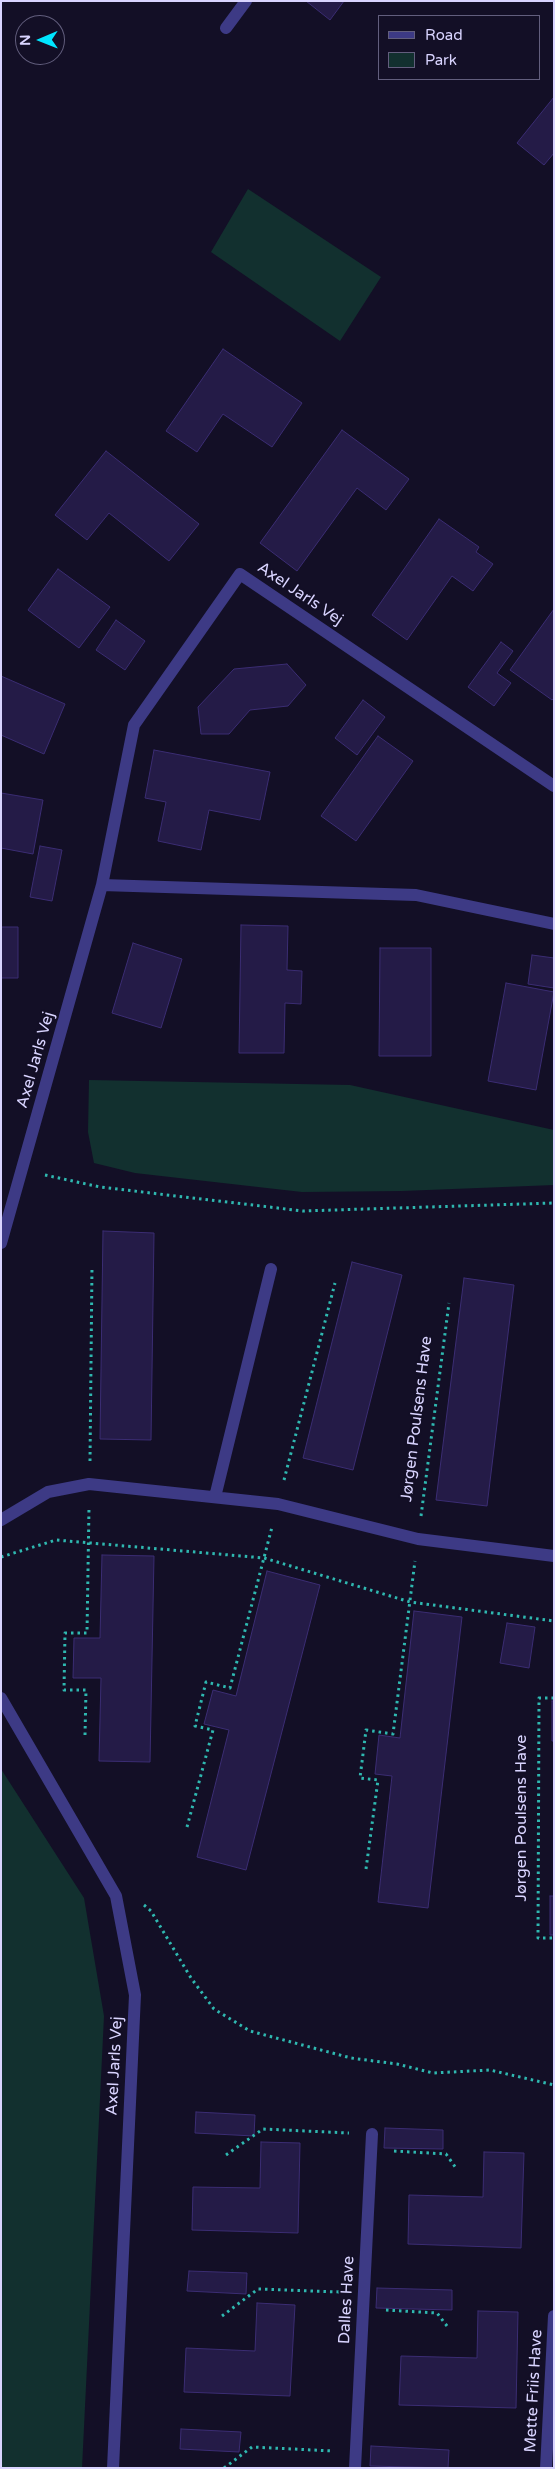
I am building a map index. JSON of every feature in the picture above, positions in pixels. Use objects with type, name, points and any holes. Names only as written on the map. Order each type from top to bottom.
[{"type":"street","points":[[226,28],[246,1]]},
{"type":"street","name":"Axel Jarls Vej","points":[[1,1243],[102,885],[134,725],[240,574],[554,786]]},
{"type":"street","points":[[102,885],[416,895],[554,924]]},
{"type":"street","points":[[215,1497],[271,1269]]},
{"type":"street","points":[[1,1520],[48,1492],[89,1484],[278,1504],[418,1539],[554,1556]]},
{"type":"street","name":"Axel Jarls Vej","points":[[1,1698],[116,1896],[135,1995],[113,2468]]},
{"type":"street","name":"Dalles Have","points":[[355,2468],[372,2134]]},
{"type":"street","name":"Mette Friis Have","points":[[546,2468],[554,2316]]},
{"type":"path","points":[[22,1169],[100,1187],[303,1211],[554,1204]]},
{"type":"path","points":[[85,1735],[86,1690],[64,1690],[65,1633],[87,1634],[92,1266]]},
{"type":"path","points":[[187,1827],[213,1730],[195,1726],[206,1682],[230,1688],[336,1283]]},
{"type":"path","name":"Jørgen Poulsens Have","points":[[366,1869],[378,1780],[360,1778],[366,1730],[393,1734],[448,1303]]},
{"type":"path","points":[[1,1557],[56,1540],[264,1558],[410,1602],[554,1621]]},
{"type":"path","name":"Jørgen Poulsens Have","points":[[554,1698],[539,1698],[538,1938],[554,1938]]},
{"type":"path","points":[[116,1896],[132,1895],[151,1912],[191,1978],[214,2010],[250,2031],[351,2058],[397,2064],[433,2073],[490,2070],[554,2085]]},
{"type":"path","points":[[226,2155],[263,2129],[372,2134]]},
{"type":"path","points":[[371,2150],[446,2154],[456,2168]]},
{"type":"path","points":[[222,2316],[258,2289],[364,2293]]},
{"type":"path","points":[[363,2309],[437,2313],[447,2326]]},
{"type":"path","points":[[224,2468],[252,2447],[356,2452]]},
{"type":"green space","points":[[248,189],[381,277],[340,341],[211,252]]},
{"type":"green space","points":[[89,1080],[350,1085],[554,1130],[554,1185],[402,1191],[302,1192],[135,1173],[94,1163],[88,1132]]},
{"type":"green space","points":[[1,1769],[84,1898],[104,2016],[82,2468],[1,2468]]},
{"type":"building","points":[[306,1],[344,1],[330,20]]},
{"type":"building","points":[[554,97],[554,153],[544,165],[517,143]]},
{"type":"building","points":[[223,349],[302,403],[272,447],[223,414],[197,452],[166,431]]},
{"type":"building","points":[[342,430],[409,479],[386,510],[357,488],[297,571],[260,543]]},
{"type":"building","points":[[106,451],[199,524],[169,561],[109,513],[87,540],[55,515]]},
{"type":"building","points":[[439,519],[479,547],[476,552],[493,564],[473,591],[452,576],[407,640],[372,615]]},
{"type":"building","points":[[58,569],[110,607],[79,648],[28,610]]},
{"type":"building","points":[[554,609],[554,698],[552,700],[510,670]]},
{"type":"building","points":[[116,620],[145,641],[125,670],[96,650]]},
{"type":"building","points":[[501,642],[513,651],[497,673],[511,683],[494,706],[468,687]]},
{"type":"building","points":[[287,664],[306,685],[288,706],[250,710],[229,734],[201,734],[198,707],[234,669]]},
{"type":"building","points":[[1,676],[65,704],[44,754],[1,735]]},
{"type":"building","points":[[363,700],[385,717],[357,755],[335,738]]},
{"type":"building","points":[[378,736],[413,761],[356,841],[321,816]]},
{"type":"building","points":[[154,750],[270,772],[260,820],[209,810],[201,850],[158,841],[166,802],[145,798]]},
{"type":"building","points":[[1,793],[43,800],[33,854],[1,848]]},
{"type":"building","points":[[40,846],[62,850],[52,901],[30,897]]},
{"type":"building","points":[[241,925],[288,926],[287,970],[302,971],[301,1004],[285,1003],[284,1053],[239,1053]]},
{"type":"building","points":[[1,927],[18,927],[18,978],[1,978]]},
{"type":"building","points":[[133,943],[182,959],[161,1028],[112,1013]]},
{"type":"building","points":[[380,948],[431,948],[431,1056],[379,1056]]},
{"type":"building","points":[[532,955],[554,958],[554,988],[528,984]]},
{"type":"building","points":[[506,983],[554,992],[536,1090],[488,1081]]},
{"type":"building","points":[[103,1231],[154,1233],[151,1440],[100,1439]]},
{"type":"building","points":[[352,1262],[402,1275],[353,1470],[303,1458]]},
{"type":"building","points":[[464,1278],[514,1285],[487,1506],[436,1500]]},
{"type":"building","points":[[102,1555],[154,1556],[150,1762],[99,1761],[101,1678],[73,1678],[74,1638],[100,1638]]},
{"type":"building","points":[[267,1571],[320,1585],[246,1870],[197,1857],[229,1730],[204,1724],[213,1690],[236,1696]]},
{"type":"building","points":[[414,1611],[462,1617],[428,1908],[378,1902],[392,1776],[375,1774],[379,1735],[400,1738]]},
{"type":"building","points":[[507,1623],[535,1627],[529,1668],[500,1663]]},
{"type":"building","points":[[552,1701],[554,1701],[554,1741],[552,1741]]},
{"type":"building","points":[[550,1896],[554,1896],[554,1935],[550,1935]]},
{"type":"building","points":[[196,2112],[255,2115],[254,2136],[195,2133]]},
{"type":"building","points":[[385,2128],[443,2130],[443,2149],[384,2148]]},
{"type":"building","points":[[261,2142],[300,2143],[298,2233],[192,2230],[193,2187],[260,2188]]},
{"type":"building","points":[[484,2152],[524,2153],[521,2248],[408,2244],[409,2195],[483,2197]]},
{"type":"building","points":[[189,2271],[247,2273],[246,2294],[187,2291]]},
{"type":"building","points":[[377,2288],[452,2290],[452,2310],[376,2308]]},
{"type":"building","points":[[257,2303],[295,2305],[290,2396],[184,2392],[186,2348],[255,2351]]},
{"type":"building","points":[[478,2311],[518,2312],[516,2408],[399,2405],[401,2356],[477,2358]]},
{"type":"building","points":[[181,2429],[241,2432],[239,2452],[180,2449]]},
{"type":"building","points":[[371,2446],[449,2450],[448,2468],[370,2466]]}]
